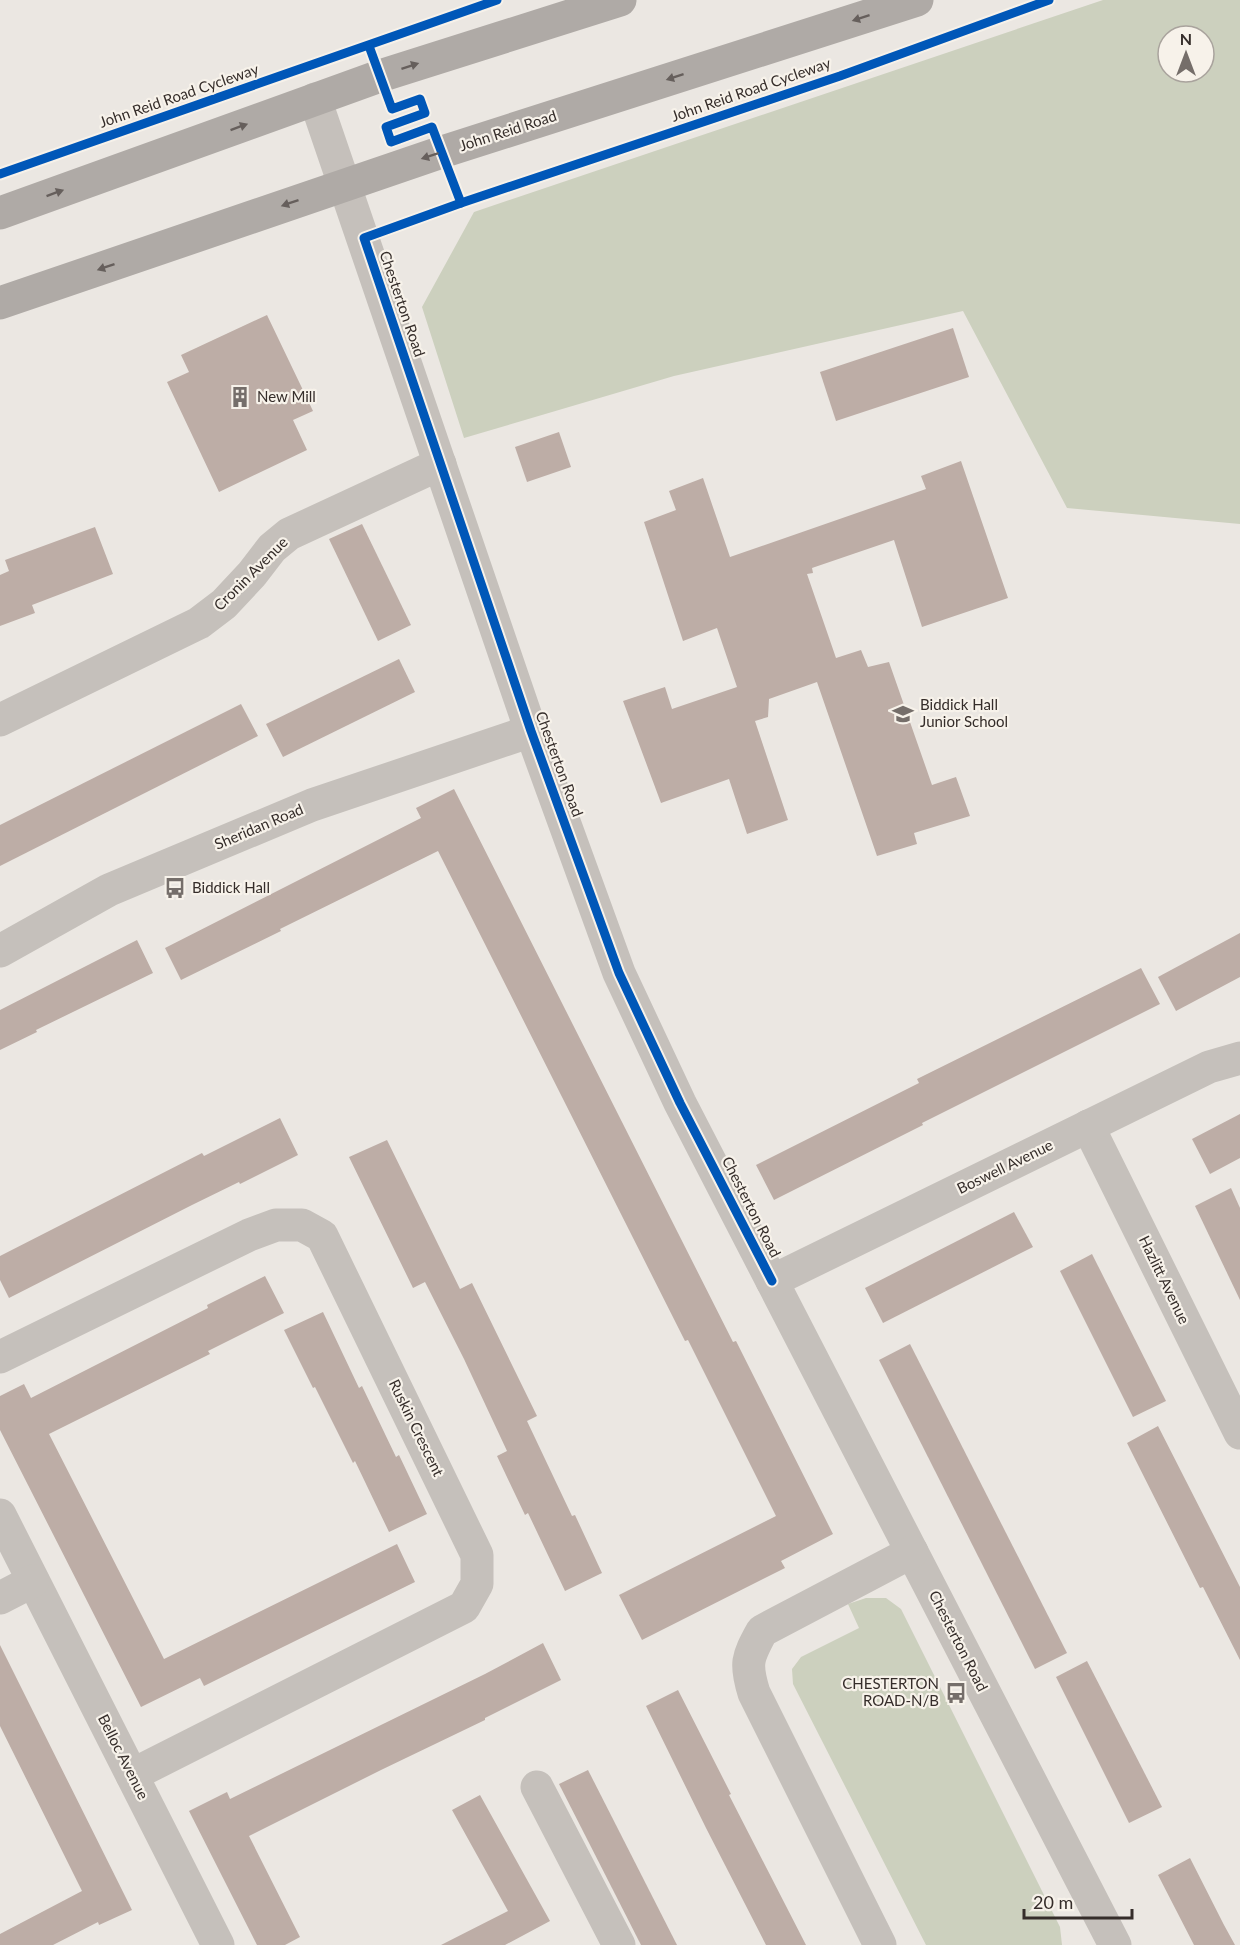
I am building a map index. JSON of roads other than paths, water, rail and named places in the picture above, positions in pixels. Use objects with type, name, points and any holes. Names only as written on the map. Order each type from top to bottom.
[{"type":"highway","points":[[0,213],[380,76],[620,0]]},
{"type":"highway","name":"John Reid Road","points":[[0,303],[345,184],[917,0]]},
{"type":"street","name":"Chesterton Road","points":[[315,99],[531,731],[619,972],[680,1103],[1114,1945]]},
{"type":"street","name":"Cronin Avenue","points":[[0,720],[198,623],[224,604],[272,548],[289,534],[440,464]]},
{"type":"street","name":"Sheridan Road","points":[[0,951],[109,890],[312,805],[531,731]]},
{"type":"street","name":"Boswell Avenue","points":[[772,1281],[1209,1067],[1240,1058]]},
{"type":"street","name":"Hazlitt Avenue","points":[[1088,1126],[1240,1433]]},
{"type":"street","name":"Ruskin Crescent","points":[[0,1357],[249,1235],[276,1225],[302,1225],[322,1236],[477,1555],[477,1584],[464,1607],[132,1775]]},
{"type":"street","name":"Belloc Avenue","points":[[0,1515],[132,1775],[207,1941]]},
{"type":"street","points":[[880,1945],[754,1693],[747,1670],[751,1650],[762,1631],[912,1552]]},
{"type":"street","points":[[0,1598],[33,1581]]},
{"type":"street","points":[[537,1787],[619,1945]]},
{"type":"place","name":"New Mill","points":[[240,397]]},
{"type":"place","name":"Biddick Hall Junior School","points":[[903,714]]},
{"type":"place","name":"Biddick Hall","points":[[175,888]]},
{"type":"place","name":"CHESTERTON ROAD-N/B","points":[[956,1693]]}]
